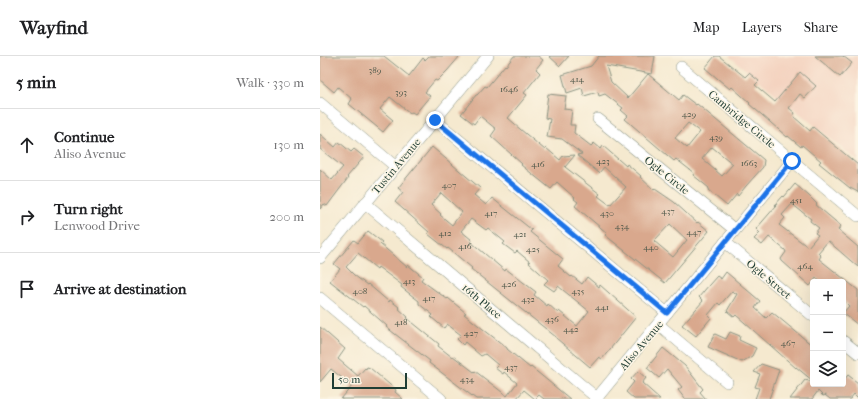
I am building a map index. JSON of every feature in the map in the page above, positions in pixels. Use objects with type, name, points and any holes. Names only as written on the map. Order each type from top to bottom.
[{"type":"street","name":"Tustin Avenue","points":[[320,258],[488,56]]},
{"type":"street","name":"Cambridge Circle","points":[[681,67],[858,216]]},
{"type":"street","points":[[320,103],[396,167]]},
{"type":"street","name":"Ogle Circle","points":[[598,119],[735,230]]},
{"type":"street","points":[[435,120],[667,313]]},
{"type":"street","name":"Aliso Avenue","points":[[597,399],[792,161]]},
{"type":"street","name":"16th Place","points":[[365,203],[597,399]]},
{"type":"street","name":"Ogle Street","points":[[725,242],[812,315]]},
{"type":"street","points":[[320,298],[441,399]]},
{"type":"street","points":[[658,324],[727,382]]},
{"type":"street","points":[[846,343],[858,353]]},
{"type":"shaded area","points":[[729,56],[858,56],[858,161]]},
{"type":"building","points":[[320,56],[384,56],[409,76],[423,58],[425,60],[429,56],[460,56],[425,92],[430,96],[415,114],[412,112],[410,113],[390,97],[380,109],[393,120],[383,132],[349,104],[352,99],[338,87],[334,92],[320,80]]},
{"type":"building","points":[[514,56],[538,56],[543,60],[536,69],[540,73],[524,93],[527,95],[508,118],[545,150],[546,148],[560,160],[563,156],[575,155],[565,167],[600,194],[598,196],[610,205],[626,187],[604,167],[599,173],[577,155],[582,154],[562,139],[547,137],[550,119],[545,118],[548,94],[566,96],[564,109],[572,110],[570,125],[575,125],[574,133],[591,146],[594,143],[601,149],[603,146],[626,166],[627,164],[641,176],[640,177],[654,190],[655,189],[674,202],[697,223],[698,222],[709,231],[665,283],[605,235],[607,233],[575,206],[578,202],[574,199],[575,198],[557,182],[551,189],[521,165],[522,164],[491,136],[496,129],[480,116],[474,124],[461,114],[476,95],[485,86],[487,87],[505,65],[506,66]],"holes":[[[670,224],[687,240],[673,257],[654,241]]]},
{"type":"building","points":[[549,56],[569,56],[560,66]]},
{"type":"building","points":[[599,56],[655,56],[652,74],[606,66],[611,82],[628,98],[648,74],[679,100],[683,95],[696,105],[697,104],[764,160],[763,167],[738,196],[737,194],[727,206],[693,175],[694,173],[676,159],[674,161],[625,119],[628,116],[621,110],[623,108],[605,94],[599,96],[598,92],[584,96],[582,88],[567,93],[562,75],[591,66]],"holes":[[[688,123],[700,132],[687,148],[675,138]],[[712,147],[733,164],[722,176],[702,159]]]},
{"type":"building","points":[[715,56],[719,56],[745,77],[749,73],[759,81],[755,85],[775,102],[800,72],[816,86],[805,98],[800,94],[789,108],[795,113],[793,116],[810,131],[813,127],[858,165],[858,192],[850,188],[819,163],[821,161],[802,145],[801,147],[788,136],[787,137],[732,87],[730,89],[705,68]]},
{"type":"building","points":[[815,56],[843,56],[852,63],[840,77]]},
{"type":"building","points":[[320,134],[335,147],[339,142],[351,152],[354,149],[364,157],[347,177],[348,178],[327,206],[324,204],[320,209],[320,169],[332,180],[343,167],[320,149]]},
{"type":"building","points":[[432,147],[480,188],[474,195],[486,205],[492,198],[532,230],[530,232],[563,259],[558,266],[571,277],[572,276],[582,284],[587,277],[599,287],[600,285],[636,317],[602,359],[599,357],[590,367],[556,337],[471,269],[472,268],[448,248],[447,249],[428,234],[429,232],[395,202],[403,192],[398,188]],"holes":[[[441,193],[462,212],[452,225],[431,205]],[[471,219],[486,230],[488,228],[505,242],[503,244],[515,253],[517,251],[530,262],[529,263],[548,280],[544,284],[554,291],[558,286],[589,311],[577,326],[559,311],[558,313],[548,304],[547,306],[534,295],[536,292],[506,269],[505,271],[471,242],[472,240],[461,231]]]},
{"type":"building","points":[[795,184],[817,204],[816,205],[841,226],[838,230],[858,247],[858,267],[828,241],[818,253],[821,256],[819,259],[844,279],[810,279],[810,286],[782,261],[781,259],[786,252],[785,250],[769,237],[762,245],[754,239],[760,233],[756,229],[783,196],[784,197]],"holes":[[[792,204],[811,219],[810,221],[819,228],[815,233],[818,235],[808,247],[779,225],[785,218],[782,215]]]},
{"type":"building","points":[[368,231],[382,242],[380,244],[407,267],[408,265],[423,277],[421,280],[447,299],[448,298],[466,313],[464,314],[570,399],[544,399],[539,395],[535,399],[524,390],[516,399],[476,399],[429,363],[430,361],[386,327],[387,326],[364,306],[363,307],[330,281],[340,269],[334,264],[354,240],[358,243]],"holes":[[[358,253],[377,269],[378,267],[402,285],[401,287],[419,301],[419,304],[433,315],[431,317],[444,328],[447,324],[461,335],[457,339],[463,345],[465,342],[481,356],[485,354],[498,365],[495,368],[503,374],[504,372],[517,383],[507,396],[475,371],[474,372],[438,346],[439,344],[407,318],[408,317],[398,308],[399,307],[390,300],[389,302],[346,267]]]},
{"type":"building","points":[[726,272],[760,301],[755,308],[766,318],[772,312],[810,344],[810,379],[736,315],[734,317],[727,311],[737,294],[732,291],[720,305],[718,303],[708,315],[711,318],[696,336],[682,325],[703,301],[699,297],[717,276],[721,279]]},
{"type":"building","points":[[846,280],[858,290],[858,325],[846,315],[846,310],[849,306],[846,303]]},
{"type":"building","points":[[320,327],[345,349],[338,359],[358,376],[365,368],[370,368],[396,390],[395,392],[403,399],[341,399],[352,386],[331,369],[320,382]]},
{"type":"building","points":[[730,332],[740,336],[739,340],[756,348],[752,356],[742,362],[708,347],[715,334],[726,339]]},
{"type":"building","points":[[663,348],[685,366],[703,389],[700,392],[706,399],[685,399],[678,390],[682,387],[667,369],[659,378],[647,368]]},
{"type":"building","points":[[761,364],[779,370],[769,399],[755,399],[759,388],[755,387],[760,374],[754,372]]},
{"type":"building","points":[[638,371],[646,378],[642,383],[660,399],[634,399],[626,392],[634,382],[631,379]]},
{"type":"building","points":[[848,375],[858,383],[858,398],[854,394],[850,399],[830,399],[825,395],[823,396],[818,391],[812,399],[790,399],[805,380],[810,381],[810,387],[846,387],[846,377]]},
{"type":"route","points":[[435,120],[667,313],[792,161]]}]
